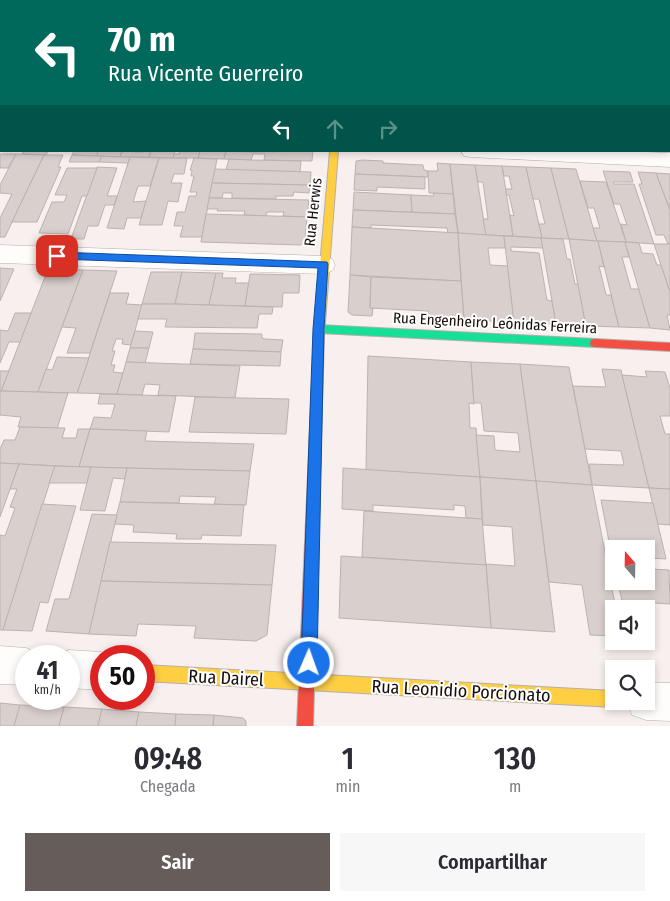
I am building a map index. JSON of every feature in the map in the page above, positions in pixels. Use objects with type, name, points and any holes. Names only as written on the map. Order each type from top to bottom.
[{"type":"street","name":"Rua Herwis","points":[[306,726],[319,329],[334,152]]},
{"type":"street","points":[[493,152],[670,160]]},
{"type":"street","points":[[0,254],[323,264]]},
{"type":"street","name":"Rua Engenheiro Leônidas Ferreira","points":[[319,329],[670,347]]},
{"type":"street","points":[[0,665],[15,666]]},
{"type":"street","name":"Rua Dairel","points":[[155,674],[308,682]]},
{"type":"street","name":"Rua Leonidio Porcionato","points":[[308,682],[605,698]]},
{"type":"street","points":[[655,701],[670,702]]},
{"type":"building","points":[[23,152],[48,152],[46,155],[22,154]]},
{"type":"building","points":[[74,152],[98,152],[97,156],[72,155]]},
{"type":"building","points":[[98,152],[122,152],[120,157],[97,156]]},
{"type":"building","points":[[122,152],[151,152],[149,157],[120,157]]},
{"type":"building","points":[[151,152],[175,152],[173,158],[149,157]]},
{"type":"building","points":[[180,152],[200,152],[198,158],[173,158],[174,154],[179,154]]},
{"type":"building","points":[[200,152],[226,152],[224,159],[198,158]]},
{"type":"building","points":[[226,152],[313,152],[312,161],[264,160],[265,154],[253,154],[251,160],[224,159]]},
{"type":"building","points":[[0,154],[16,154],[8,168],[0,168]]},
{"type":"building","points":[[16,154],[44,155],[5,237],[0,237],[0,218],[12,194],[0,193],[0,185]]},
{"type":"building","points":[[44,155],[63,155],[58,167],[61,167],[37,222],[12,222]]},
{"type":"building","points":[[72,155],[102,156],[99,162],[69,162]]},
{"type":"building","points":[[102,156],[130,157],[128,163],[99,162]]},
{"type":"building","points":[[130,157],[159,158],[150,186],[138,186],[133,202],[146,201],[141,218],[127,218],[124,229],[107,228]]},
{"type":"building","points":[[159,158],[187,158],[184,174],[174,174],[171,183],[182,183],[178,202],[168,201],[162,225],[139,225]]},
{"type":"building","points":[[194,158],[217,159],[202,237],[180,237],[183,226],[174,226],[177,212],[185,212],[189,196],[196,196],[197,192],[190,192],[194,176],[191,176],[192,170],[190,170]]},
{"type":"building","points":[[229,159],[301,161],[300,172],[226,170]]},
{"type":"building","points":[[356,161],[423,165],[424,170],[428,171],[428,177],[355,174]]},
{"type":"building","points":[[437,163],[450,164],[453,194],[429,193],[428,171],[438,171]]},
{"type":"building","points":[[450,164],[475,165],[486,235],[458,233]]},
{"type":"building","points":[[475,165],[502,166],[513,236],[486,235],[483,219],[488,219],[483,182],[478,182]]},
{"type":"building","points":[[502,166],[526,167],[542,238],[513,236],[510,215],[514,216],[509,195],[506,195],[506,189],[512,189],[509,176],[504,176]]},
{"type":"building","points":[[97,167],[117,168],[107,196],[117,196],[114,205],[105,205],[98,226],[88,226],[84,239],[71,239]]},
{"type":"building","points":[[526,167],[551,168],[569,239],[542,238],[539,224],[545,224],[539,199],[533,199]]},
{"type":"building","points":[[67,168],[97,168],[87,196],[82,196],[68,234],[39,233],[52,202],[64,202],[67,195],[55,195]]},
{"type":"building","points":[[551,168],[576,169],[597,241],[569,239]]},
{"type":"building","points":[[215,169],[311,172],[310,185],[212,183]]},
{"type":"building","points":[[603,171],[630,172],[633,182],[613,182],[614,184],[634,184],[654,244],[626,242],[621,224],[627,225],[620,204],[614,204]]},
{"type":"building","points":[[638,172],[656,173],[670,210],[670,244],[668,244],[664,235],[656,235],[639,184],[642,184]]},
{"type":"building","points":[[656,173],[670,174],[670,210]]},
{"type":"building","points":[[355,174],[425,177],[425,189],[377,187],[377,191],[354,190]]},
{"type":"building","points":[[580,181],[606,182],[626,242],[597,241],[593,228],[600,228],[594,208],[588,208]]},
{"type":"building","points":[[212,183],[310,185],[309,193],[294,192],[293,196],[276,196],[276,199],[232,198],[232,193],[223,193],[222,198],[209,198]]},
{"type":"building","points":[[354,192],[411,195],[412,212],[353,210]]},
{"type":"building","points":[[433,193],[453,194],[455,214],[412,212],[411,195],[434,196]]},
{"type":"building","points":[[209,198],[309,200],[307,217],[283,216],[284,212],[267,212],[266,216],[244,215],[245,211],[217,211],[218,209],[207,209]]},
{"type":"building","points":[[353,210],[455,214],[458,233],[448,233],[447,228],[371,225],[371,228],[352,227]]},
{"type":"building","points":[[206,214],[307,217],[305,242],[300,245],[201,242]]},
{"type":"building","points":[[352,227],[458,233],[461,281],[350,275]]},
{"type":"building","points":[[458,233],[504,236],[505,248],[488,248],[490,265],[508,266],[514,322],[464,320]]},
{"type":"building","points":[[504,236],[541,238],[543,248],[511,247],[511,251],[539,253],[547,300],[552,301],[556,324],[514,322]]},
{"type":"building","points":[[541,238],[563,239],[567,259],[570,259],[575,284],[578,284],[586,326],[556,324]]},
{"type":"building","points":[[569,239],[598,241],[604,267],[599,266],[606,295],[611,295],[619,327],[586,326]]},
{"type":"building","points":[[598,241],[625,242],[629,257],[622,257],[631,289],[639,289],[650,328],[619,327]]},
{"type":"building","points":[[625,242],[639,243],[642,253],[653,254],[657,265],[661,265],[670,292],[670,315],[667,315],[670,330],[650,328]]},
{"type":"building","points":[[654,244],[670,244],[670,292]]},
{"type":"building","points":[[0,268],[14,269],[0,301]]},
{"type":"building","points":[[48,269],[83,270],[38,392],[1,391]]},
{"type":"building","points":[[83,270],[117,271],[90,353],[67,353],[76,328],[62,327]]},
{"type":"building","points":[[151,272],[182,272],[175,304],[142,304]]},
{"type":"building","points":[[182,272],[216,273],[209,305],[175,304]]},
{"type":"building","points":[[216,273],[223,273],[222,278],[236,278],[235,283],[249,283],[245,306],[209,305]]},
{"type":"building","points":[[250,274],[300,275],[299,293],[283,293],[282,307],[245,306]]},
{"type":"building","points":[[350,275],[371,277],[370,308],[373,308],[372,316],[352,315],[348,312]]},
{"type":"building","points":[[371,277],[461,281],[464,319],[428,316],[428,311],[370,308]]},
{"type":"building","points":[[110,293],[129,293],[126,304],[142,305],[131,345],[122,344],[123,339],[116,339],[112,351],[115,351],[111,365],[115,365],[113,372],[123,373],[117,394],[77,393]]},
{"type":"building","points":[[142,304],[273,307],[272,314],[259,314],[257,328],[165,327],[167,319],[138,319]]},
{"type":"building","points":[[15,313],[31,313],[20,342],[9,342],[0,363],[0,330],[8,331]]},
{"type":"building","points":[[135,331],[153,332],[149,348],[130,348]]},
{"type":"building","points":[[195,333],[262,334],[262,338],[265,339],[283,340],[281,352],[193,349]]},
{"type":"building","points":[[130,348],[149,348],[145,363],[126,362]]},
{"type":"building","points":[[193,349],[281,352],[280,366],[190,364]]},
{"type":"building","points":[[368,356],[471,362],[474,404],[469,403],[470,428],[476,428],[480,477],[366,470]]},
{"type":"building","points":[[57,357],[89,358],[77,393],[38,392],[46,369],[52,370]]},
{"type":"building","points":[[126,362],[240,366],[235,398],[158,395],[160,385],[145,384],[142,395],[117,394]]},
{"type":"building","points":[[471,362],[520,364],[536,481],[480,477],[476,435],[494,436],[495,450],[520,452],[518,433],[484,431],[481,403],[474,403]]},
{"type":"building","points":[[520,364],[569,367],[592,485],[536,481]]},
{"type":"building","points":[[602,369],[621,370],[649,488],[592,485],[589,464],[624,465],[621,451],[585,449],[573,386],[606,387]]},
{"type":"building","points":[[0,371],[9,371],[1,391],[0,391]]},
{"type":"building","points":[[645,371],[665,372],[670,388],[670,416],[660,416],[665,434],[670,434],[670,489],[649,488],[622,375],[647,377]]},
{"type":"building","points":[[0,391],[68,393],[57,429],[18,427],[21,417],[0,415]]},
{"type":"building","points":[[100,394],[176,396],[169,432],[90,429],[94,417],[111,418],[115,404],[98,404]]},
{"type":"building","points":[[195,397],[289,399],[286,434],[189,432]]},
{"type":"building","points":[[20,427],[65,428],[62,438],[76,438],[78,429],[90,429],[79,467],[0,463],[0,449],[4,440],[15,440]]},
{"type":"building","points":[[90,429],[147,431],[145,441],[254,444],[250,471],[79,467]]},
{"type":"building","points":[[0,463],[19,464],[0,517]]},
{"type":"building","points":[[19,464],[55,466],[3,630],[0,630],[0,535],[5,536],[15,508],[10,507],[17,489],[10,489]]},
{"type":"building","points":[[55,466],[91,467],[87,483],[49,483]]},
{"type":"building","points":[[91,467],[127,468],[125,479],[113,478],[105,511],[80,510]]},
{"type":"building","points":[[127,468],[250,471],[246,505],[214,504],[216,497],[180,496],[179,503],[120,502]]},
{"type":"building","points":[[343,468],[480,477],[482,519],[466,518],[465,506],[454,505],[454,510],[373,505],[373,511],[342,509]]},
{"type":"building","points":[[480,477],[536,481],[555,632],[491,628],[486,564],[515,566],[512,527],[483,525]]},
{"type":"building","points":[[536,481],[592,485],[605,552],[605,590],[612,590],[614,600],[605,600],[605,636],[590,635],[582,585],[549,582]]},
{"type":"building","points":[[649,488],[670,489],[670,525],[657,524]]},
{"type":"building","points":[[601,500],[653,503],[666,559],[655,558],[655,540],[609,540]]},
{"type":"building","points":[[120,502],[244,505],[241,536],[202,535],[201,539],[176,539],[177,534],[133,532],[134,525],[114,524]]},
{"type":"building","points":[[42,504],[76,506],[48,603],[40,602],[32,631],[3,630]]},
{"type":"building","points":[[364,511],[482,519],[486,565],[362,557]]},
{"type":"building","points":[[92,514],[117,515],[89,634],[46,631],[55,599],[69,599]]},
{"type":"building","points":[[110,542],[276,545],[272,585],[101,581]]},
{"type":"building","points":[[341,556],[486,565],[491,628],[339,618]]},
{"type":"building","points":[[655,569],[669,570],[670,604],[655,603],[655,600],[622,600],[620,590],[655,590]]},
{"type":"building","points":[[101,581],[272,585],[267,635],[256,641],[194,638],[196,626],[138,624],[136,636],[89,634]]},
{"type":"building","points":[[0,703],[15,704],[15,710],[19,710],[14,726],[0,726]]},
{"type":"building","points":[[80,708],[102,710],[98,726],[59,726],[63,710],[80,710]]},
{"type":"building","points":[[19,710],[63,710],[59,726],[14,726]]},
{"type":"building","points":[[102,710],[139,712],[136,726],[98,726]]},
{"type":"building","points":[[139,712],[176,714],[175,726],[136,726]]},
{"type":"building","points":[[176,714],[214,715],[213,726],[175,726]]},
{"type":"building","points":[[214,715],[243,718],[246,721],[246,726],[213,726]]},
{"type":"traffic: fast","points":[[319,329],[595,343]]},
{"type":"traffic: slow","points":[[319,336],[334,152]]},
{"type":"traffic: slow","points":[[155,674],[605,699]]},
{"type":"traffic: jam","points":[[305,726],[319,336]]},
{"type":"traffic: jam","points":[[595,343],[670,347]]},
{"type":"route","points":[[57,256],[323,264],[319,329],[309,663]]}]
